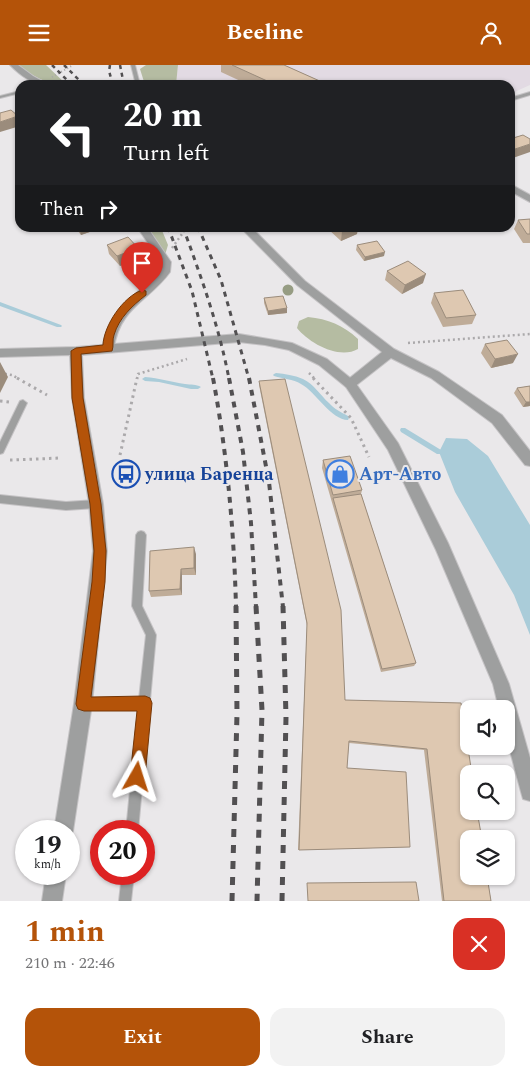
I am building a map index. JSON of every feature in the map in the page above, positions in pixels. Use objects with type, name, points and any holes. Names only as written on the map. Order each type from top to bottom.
[{"type":"street","points":[[14,65],[33,80]]},
{"type":"street","points":[[515,190],[530,199]]},
{"type":"street","points":[[108,348],[108,337],[116,319],[129,304],[164,272],[166,262],[145,232]]},
{"type":"street","points":[[250,232],[301,283],[390,352],[435,375],[497,419],[530,461]]},
{"type":"street","points":[[0,353],[76,351],[239,338],[292,347],[323,362],[350,384],[393,447],[443,547],[501,683],[530,791]]},
{"type":"street","points":[[65,820],[84,704],[100,551],[96,504],[78,398],[76,351]]},
{"type":"street","points":[[350,384],[390,352]]},
{"type":"street","points":[[52,901],[54,885]]},
{"type":"lane","points":[[133,65],[137,80]]},
{"type":"lane","points":[[0,97],[15,93]]},
{"type":"lane","points":[[515,98],[530,93]]},
{"type":"lane","points":[[0,451],[23,403]]},
{"type":"lane","points":[[0,499],[66,506],[96,504]]},
{"type":"lane","points":[[133,820],[151,635],[137,607],[141,535]]},
{"type":"lane","points":[[84,704],[145,703]]},
{"type":"lane","points":[[125,901],[127,885]]},
{"type":"path","points":[[50,80],[73,65]]},
{"type":"path","points":[[166,262],[183,232]]},
{"type":"path","points":[[390,352],[408,344],[530,334]]},
{"type":"path","points":[[120,455],[138,374],[194,357]]},
{"type":"path","points":[[307,371],[351,418],[369,457]]},
{"type":"path","points":[[0,373],[12,375],[47,395]]},
{"type":"path","points":[[6,460],[61,458]]},
{"type":"shaded area","points":[[178,65],[530,65],[530,85],[515,92],[515,80],[176,80]]},
{"type":"green space","points":[[17,65],[46,65],[62,80],[43,80]]},
{"type":"green space","points":[[146,65],[178,65],[176,80],[143,80],[140,69]]},
{"type":"green space","points":[[150,232],[163,232],[168,245],[165,255]]},
{"type":"green space","points":[[308,317],[322,319],[341,326],[358,339],[358,349],[350,352],[334,351],[309,339],[297,328],[299,321]]},
{"type":"water","points":[[446,438],[467,439],[488,456],[530,525],[530,635],[514,595],[455,492],[439,452]]},
{"type":"building","points":[[232,65],[284,65],[318,80],[265,80]]},
{"type":"building","points":[[11,110],[15,113],[15,117],[0,122],[0,113]]},
{"type":"building","points":[[523,135],[530,139],[530,144],[515,149],[515,137]]},
{"type":"building","points":[[530,219],[530,234],[527,234],[518,220]]},
{"type":"building","points":[[128,237],[138,248],[117,256],[107,245]]},
{"type":"building","points":[[377,241],[385,252],[365,257],[357,245]]},
{"type":"building","points":[[408,261],[426,274],[405,285],[387,271]]},
{"type":"building","points":[[463,290],[476,315],[446,318],[434,293]]},
{"type":"building","points":[[283,296],[287,308],[268,311],[264,298]]},
{"type":"building","points":[[507,340],[518,354],[495,359],[485,344]]},
{"type":"building","points":[[285,379],[341,610],[345,700],[460,703],[460,755],[469,755],[471,765],[460,765],[460,820],[479,820],[480,830],[460,830],[460,885],[488,885],[491,901],[444,901],[427,749],[349,741],[347,768],[406,772],[410,847],[299,850],[307,623],[259,381]]},
{"type":"building","points":[[530,386],[530,402],[526,402],[517,388]]},
{"type":"building","points":[[350,456],[362,490],[333,495],[323,460]]},
{"type":"building","points":[[361,494],[416,663],[382,669],[333,498]]},
{"type":"building","points":[[194,547],[194,568],[181,569],[180,589],[149,591],[150,551]]},
{"type":"building","points":[[416,882],[419,901],[308,901],[307,883]]},
{"type":"waterway","points":[[0,304],[59,326]]},
{"type":"waterway","points":[[276,375],[291,377],[301,381],[316,392],[335,412],[346,418]]},
{"type":"waterway","points":[[145,379],[198,387]]},
{"type":"waterway","points":[[403,430],[439,452]]},
{"type":"railway","points":[[52,65],[67,80]]},
{"type":"railway","points":[[64,65],[79,80]]},
{"type":"railway","points":[[110,65],[109,71],[112,80]]},
{"type":"railway","points":[[120,65],[123,80]]},
{"type":"railway","points":[[170,232],[192,291],[213,379]]},
{"type":"railway","points":[[185,232],[215,321],[229,379]]},
{"type":"railway","points":[[200,232],[221,280],[249,379]]},
{"type":"railway","points":[[213,378],[229,492],[234,549],[236,607]]},
{"type":"railway","points":[[229,378],[243,452],[251,523],[256,607]]},
{"type":"railway","points":[[249,378],[269,482],[283,607]]},
{"type":"railway","points":[[232,901],[237,714],[236,606]]},
{"type":"railway","points":[[256,606],[262,710],[257,901]]},
{"type":"railway","points":[[282,901],[286,717],[283,606]]},
{"type":"place","name":"улица Баренца","points":[[126,474]]},
{"type":"place","name":"Арт-Авто","points":[[340,474]]},
{"type":"route","points":[[137,777],[145,703],[84,704],[100,551],[96,504],[78,398],[76,351],[108,348],[108,337],[116,319],[142,293]]}]
